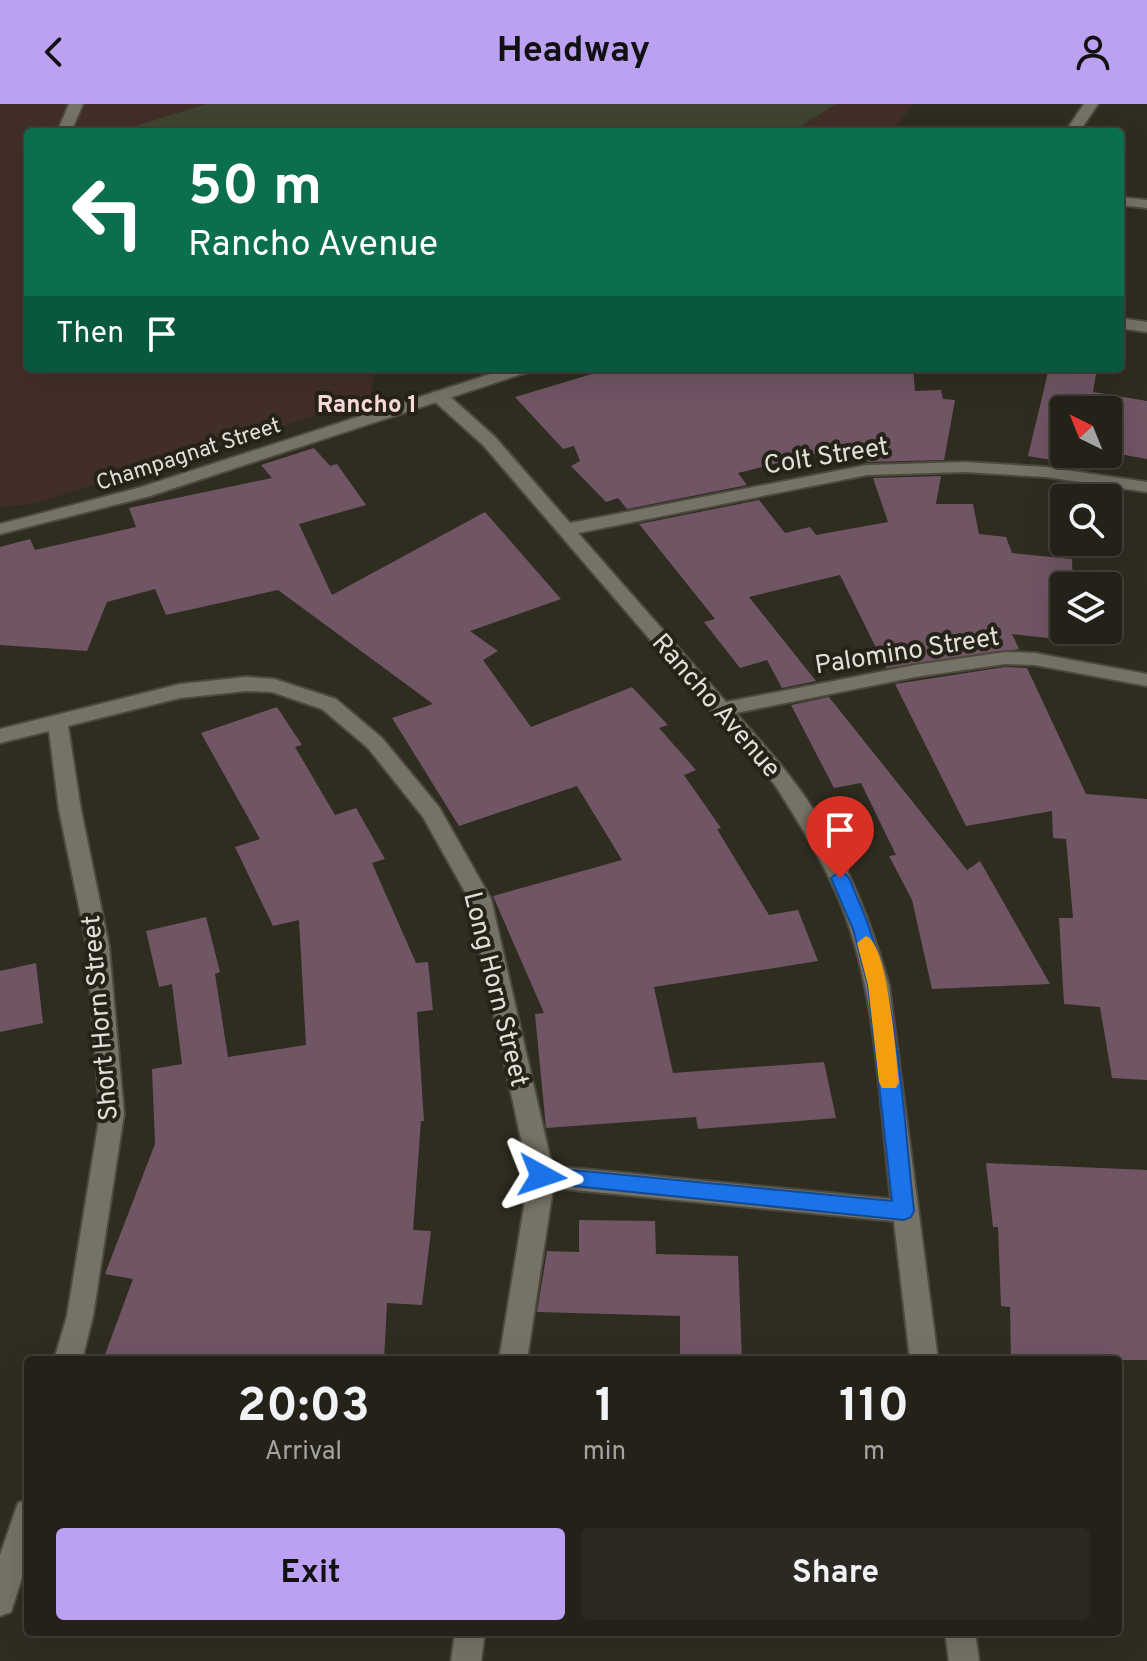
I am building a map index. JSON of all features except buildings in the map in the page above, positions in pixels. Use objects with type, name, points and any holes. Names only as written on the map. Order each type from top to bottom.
[{"type":"street","points":[[66,128],[76,104]]},
{"type":"street","points":[[1075,128],[1091,104]]},
{"type":"street","points":[[1124,201],[1147,204]]},
{"type":"street","points":[[1124,324],[1147,327]]},
{"type":"street","name":"Champagnat Street","points":[[0,529],[144,492],[513,372]]},
{"type":"street","name":"Rancho Avenue","points":[[439,396],[489,441],[723,709],[782,780],[813,827],[862,929],[877,985],[923,1356]]},
{"type":"street","name":"Colt Street","points":[[564,530],[867,470],[965,467],[1046,472],[1147,487]]},
{"type":"street","name":"Palomino Street","points":[[723,709],[915,671],[1005,658],[1035,659],[1147,680]]},
{"type":"street","name":"Long Horn Street","points":[[0,736],[180,691],[230,685],[274,686],[329,704],[375,743],[431,812],[480,899],[542,1176],[514,1356]]},
{"type":"street","name":"Short Horn Street","points":[[58,723],[70,810],[98,946],[112,1114],[80,1316],[69,1356]]},
{"type":"street","points":[[542,1176],[904,1211]]},
{"type":"street","points":[[0,1601],[24,1526]]},
{"type":"street","points":[[466,1661],[469,1636]]},
{"type":"street","points":[[961,1636],[964,1661]]},
{"type":"shaded area","points":[[0,104],[914,104],[894,128],[24,128],[24,372],[374,372],[370,399],[32,504],[0,507]]},
{"type":"green space","points":[[207,104],[836,104],[797,128],[142,128],[138,125]]},
{"type":"slow traffic","points":[[866,943],[877,985],[889,1082]]},
{"type":"district","name":"Rancho 1","points":[[367,404]]},
{"type":"route","points":[[542,1176],[904,1211],[877,985],[862,929],[840,878]]}]
